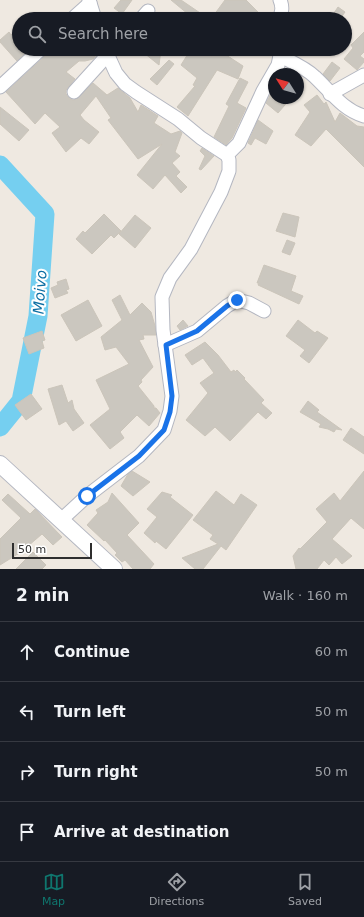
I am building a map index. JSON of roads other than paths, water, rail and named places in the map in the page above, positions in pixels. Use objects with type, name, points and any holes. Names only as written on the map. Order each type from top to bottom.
[{"type":"street","points":[[280,0],[282,5],[282,12]]},
{"type":"street","points":[[79,12],[89,1],[93,12]]},
{"type":"street","points":[[0,87],[33,56]]},
{"type":"street","points":[[74,92],[105,56]]},
{"type":"street","points":[[62,520],[87,496],[139,456],[164,430],[170,412],[172,396],[162,313],[162,296],[170,278],[191,248],[221,192],[229,171],[229,160],[227,155],[201,138],[178,119],[126,84],[116,73],[111,56]]},
{"type":"street","points":[[227,155],[239,143],[263,91],[278,65],[280,56]]},
{"type":"street","points":[[284,56],[314,76],[330,94],[354,114],[364,116]]},
{"type":"street","points":[[330,94],[364,75]]},
{"type":"street","points":[[166,345],[197,331],[227,306],[237,300],[248,303],[264,311]]},
{"type":"street","points":[[0,464],[114,569]]},
{"type":"waterway","name":"Moivo","points":[[0,165],[45,214],[38,316],[21,401],[0,427]]}]
